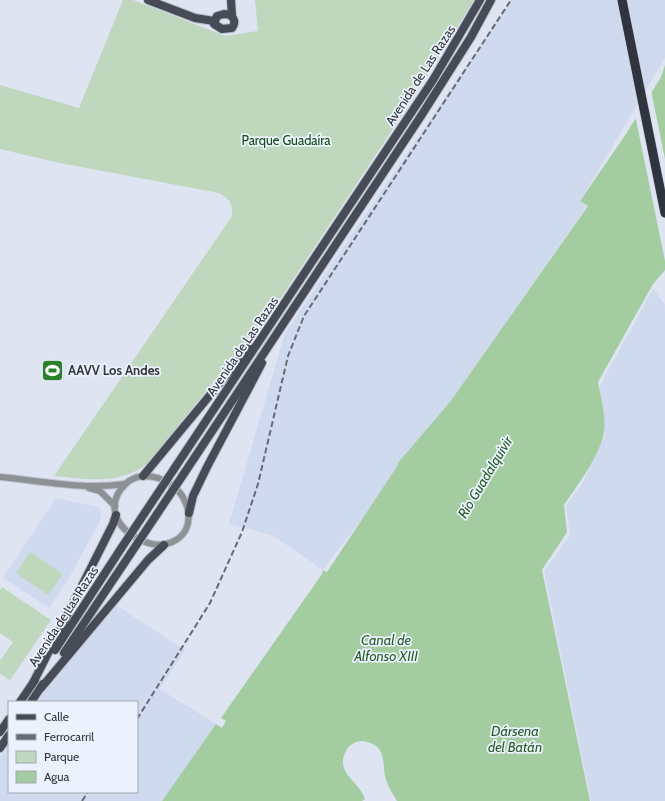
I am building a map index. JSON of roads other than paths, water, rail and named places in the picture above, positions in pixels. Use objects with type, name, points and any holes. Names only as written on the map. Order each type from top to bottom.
[{"type":"highway","points":[[622,0],[665,213]]},
{"type":"main road","points":[[148,0],[195,18],[214,21]]},
{"type":"main road","points":[[214,21],[214,24],[219,28],[232,28],[235,22],[232,16],[231,0]]},
{"type":"main road","name":"Avenida de Las Razas","points":[[21,701],[433,80],[480,0]]},
{"type":"main road","name":"Avenida de Las Razas","points":[[32,701],[421,116],[471,37],[491,0]]},
{"type":"main road","points":[[214,21],[217,16],[224,14],[232,16]]},
{"type":"main road","points":[[143,476],[278,314]]},
{"type":"main road","points":[[190,513],[193,496],[207,467],[286,319]]},
{"type":"main road","points":[[33,683],[114,524],[116,515]]},
{"type":"main road","points":[[41,688],[148,560],[164,545]]},
{"type":"main road","points":[[0,732],[8,720]]},
{"type":"main road","points":[[0,748],[8,736]]},
{"type":"street","points":[[0,477],[80,485],[108,486],[125,484],[136,477],[143,476],[159,478],[171,484],[185,500],[190,513],[188,524],[182,535],[174,542],[164,545],[152,544],[132,534],[121,524],[116,515],[115,506],[117,497],[125,484]]},
{"type":"street","points":[[80,485],[100,491],[115,506]]},
{"type":"water","name":"Canal de Alfonso XIII","points":[[665,65],[665,270],[653,284],[598,382],[604,419],[602,441],[588,470],[564,505],[567,532],[542,570],[590,801],[397,801],[390,789],[384,773],[381,752],[374,745],[363,741],[354,743],[348,747],[343,764],[348,776],[362,792],[365,799],[362,801],[162,801],[216,724],[222,728],[226,721],[221,718],[322,574],[323,570],[327,572],[398,465],[397,464],[450,402],[588,206],[580,201],[626,134],[661,77]]},
{"type":"railway","points":[[138,717],[210,603],[242,532],[258,484],[288,356],[304,316],[511,0]]},
{"type":"railway","points":[[82,801],[87,793]]},
{"type":"place","name":"AAVV Los Andes","points":[[53,370]]},
{"type":"park label","name":"Parque Guadaíra","points":[[286,140]]},
{"type":"water label","name":"Río Guadalquivir","points":[[485,477]]},
{"type":"water label","name":"Dársena del Batán","points":[[515,740]]}]
